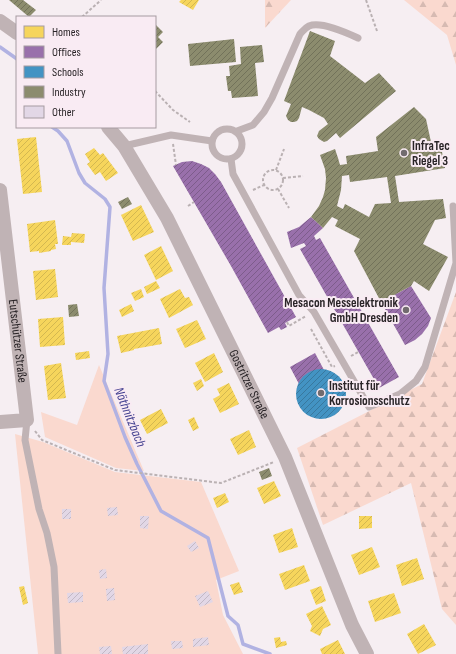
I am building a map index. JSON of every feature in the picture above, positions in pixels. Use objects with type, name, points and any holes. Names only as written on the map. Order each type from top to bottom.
[{"type":"street","points":[[0,22],[16,32]]},
{"type":"street","name":"Gostritzer Straße","points":[[109,128],[124,146],[167,218],[285,457],[352,626],[368,654]]},
{"type":"street","name":"Eutschützer Straße","points":[[0,190],[27,420]]},
{"type":"street","points":[[0,422],[27,420]]},
{"type":"lane","points":[[237,131],[253,125],[264,112],[272,98],[300,34],[307,27],[314,25],[338,29],[358,38]]},
{"type":"lane","points":[[227,128],[237,131],[241,137],[243,145],[239,154],[231,159],[220,158],[213,151],[212,141],[214,136],[222,129],[227,128]]},
{"type":"lane","points":[[124,146],[171,134],[212,141]]},
{"type":"lane","points":[[231,159],[234,174],[299,295],[314,312],[369,406],[400,394],[416,381],[425,367],[456,263],[453,206]]},
{"type":"lane","points":[[27,420],[25,440],[39,509],[47,533],[54,566],[58,654]]},
{"type":"path","points":[[83,16],[101,0]]},
{"type":"path","points":[[366,0],[377,31]]},
{"type":"path","points":[[156,92],[173,110],[190,122]]},
{"type":"path","points":[[171,134],[176,165]]},
{"type":"path","points":[[276,170],[284,149]]},
{"type":"path","points":[[269,170],[276,170],[281,173],[283,178],[282,184],[278,189],[272,190],[264,185],[263,178],[264,174],[269,170]]},
{"type":"path","points":[[283,178],[303,176]]},
{"type":"path","points":[[244,194],[264,185]]},
{"type":"path","points":[[278,189],[289,208]]},
{"type":"path","points":[[188,206],[194,202]]},
{"type":"path","points":[[287,322],[289,326],[314,312]]},
{"type":"path","points":[[27,420],[42,440],[115,470],[221,483],[285,457]]},
{"type":"green space","points":[[265,0],[291,0],[265,28]]},
{"type":"green space","points":[[404,0],[456,0],[456,65],[447,35]]},
{"type":"green space","points":[[456,292],[456,625],[442,609],[411,483],[323,525],[297,448],[422,384]]},
{"type":"green space","points":[[99,365],[144,471],[116,468],[45,437],[41,412],[77,425]]},
{"type":"green space","points":[[15,434],[43,442],[115,472],[201,482],[239,571],[216,580],[223,615],[243,654],[38,654]]},
{"type":"building: Homes","points":[[181,0],[199,0],[193,10],[179,2]]},
{"type":"building: Homes","points":[[36,137],[42,192],[23,194],[17,139]]},
{"type":"building: Homes","points":[[94,148],[100,155],[103,153],[118,173],[106,181],[100,172],[95,175],[87,164],[90,162],[85,154]]},
{"type":"building: Homes","points":[[141,205],[154,232],[133,241],[121,215]]},
{"type":"building: Homes","points":[[55,220],[58,244],[55,244],[56,249],[39,253],[39,251],[30,252],[27,224]]},
{"type":"building: Homes","points":[[72,233],[85,234],[84,243],[71,242],[71,245],[62,245],[63,236],[71,237]]},
{"type":"building: Homes","points":[[161,246],[173,271],[156,280],[144,255]]},
{"type":"building: Homes","points":[[55,269],[58,297],[36,300],[33,271]]},
{"type":"building: Homes","points":[[156,281],[160,288],[147,294],[144,287]]},
{"type":"building: Homes","points":[[141,289],[144,297],[135,301],[131,293]]},
{"type":"building: Homes","points":[[180,289],[185,298],[189,297],[193,305],[169,318],[160,299]]},
{"type":"building: Homes","points":[[131,304],[134,311],[122,317],[119,310]]},
{"type":"building: Homes","points":[[63,317],[65,345],[40,347],[38,319]]},
{"type":"building: Homes","points":[[197,320],[206,339],[185,348],[176,329]]},
{"type":"building: Homes","points":[[159,328],[162,344],[121,353],[117,336]]},
{"type":"building: Homes","points":[[89,351],[90,358],[76,360],[75,353]]},
{"type":"building: Homes","points":[[214,353],[223,372],[205,382],[195,363]]},
{"type":"building: Homes","points":[[61,363],[66,398],[48,400],[44,366]]},
{"type":"building: Homes","points":[[201,379],[204,386],[197,391],[193,383]]},
{"type":"building: Homes","points":[[229,383],[239,404],[220,413],[213,399],[220,395],[217,389]]},
{"type":"building: Homes","points":[[161,409],[168,423],[147,434],[140,420]]},
{"type":"building: Homes","points":[[194,417],[199,428],[193,431],[188,420]]},
{"type":"building: Homes","points":[[249,430],[256,447],[238,455],[230,439]]},
{"type":"building: Homes","points":[[274,481],[281,496],[264,504],[257,488]]},
{"type":"building: Homes","points":[[225,493],[229,502],[217,508],[213,498]]},
{"type":"building: Homes","points":[[359,516],[372,516],[372,528],[359,529]]},
{"type":"building: Homes","points":[[292,528],[298,547],[279,553],[273,535]]},
{"type":"building: Homes","points":[[372,547],[380,567],[359,575],[351,555]]},
{"type":"building: Homes","points":[[417,558],[424,579],[402,586],[396,565]]},
{"type":"building: Homes","points":[[304,565],[310,581],[285,590],[279,574]]},
{"type":"building: Homes","points":[[239,582],[243,592],[234,595],[230,585]]},
{"type":"building: Homes","points":[[24,586],[28,603],[23,605],[19,587]]},
{"type":"building: Homes","points":[[321,586],[326,601],[316,605],[310,590]]},
{"type":"building: Homes","points":[[394,593],[401,613],[375,622],[368,601]]},
{"type":"building: Homes","points":[[322,606],[331,625],[323,629],[320,636],[310,631],[312,626],[306,614]]},
{"type":"building: Homes","points":[[424,624],[436,645],[418,654],[407,634]]},
{"type":"building: Homes","points":[[280,637],[281,642],[286,641],[287,645],[276,648],[274,638]]},
{"type":"building: Homes","points":[[338,640],[345,654],[322,654],[320,649]]},
{"type":"building: Offices","points":[[192,161],[209,168],[221,182],[296,317],[285,323],[287,327],[281,330],[279,327],[268,333],[173,166],[182,162]]},
{"type":"building: Offices","points":[[311,217],[323,228],[314,236],[316,240],[320,238],[399,377],[379,388],[300,249],[306,246],[304,243],[291,248],[287,232],[299,227]]},
{"type":"building: Offices","name":"Mesacon Messelektronik GmbH Dresden","points":[[411,286],[431,318],[428,326],[422,334],[415,340],[405,345],[381,302]]},
{"type":"building: Offices","points":[[315,353],[324,370],[314,371],[307,374],[299,384],[290,367]]},
{"type":"building: Schools","name":"Institut für Korrosionsschutz","points":[[321,369],[330,371],[341,380],[346,394],[344,403],[335,414],[321,419],[312,417],[301,408],[296,394],[298,385],[307,374]]},
{"type":"building: Industry","points":[[9,0],[23,0],[36,10],[30,16],[28,16]]},
{"type":"building: Industry","points":[[156,25],[163,32],[158,37],[163,42],[156,49]]},
{"type":"building: Industry","points":[[310,31],[335,41],[330,56],[365,83],[379,73],[396,91],[340,138],[336,133],[324,142],[317,136],[319,131],[328,124],[324,118],[302,107],[297,121],[291,122],[286,116],[291,104],[284,101]]},
{"type":"building: Industry","points":[[234,39],[236,62],[190,66],[188,44]]},
{"type":"building: Industry","points":[[262,45],[264,62],[255,63],[258,96],[232,98],[231,91],[228,91],[226,76],[230,76],[229,66],[241,64],[240,47]]},
{"type":"building: Industry","points":[[414,107],[426,119],[431,142],[440,141],[445,168],[395,176],[399,202],[443,199],[446,218],[435,220],[423,244],[448,257],[429,291],[414,281],[411,286],[381,302],[354,251],[360,239],[335,226],[338,220],[332,217],[323,228],[311,217],[319,206],[325,190],[325,169],[320,155],[335,149],[340,165],[347,164],[346,156],[378,151],[376,137]],"holes":[[[349,175],[350,182],[387,177],[391,203],[375,204],[369,217],[345,204],[343,209],[337,206],[341,190],[342,176]]]},
{"type":"building: Industry","points":[[128,197],[132,204],[122,209],[118,202]]},
{"type":"building: Industry","points":[[77,304],[79,316],[69,317],[68,305]]},
{"type":"building: Industry","points":[[269,468],[272,476],[262,480],[259,472]]},
{"type":"building: Other","points":[[117,507],[118,515],[108,516],[107,508]]},
{"type":"building: Other","points":[[62,509],[71,509],[71,519],[62,519]]},
{"type":"building: Other","points":[[140,516],[149,516],[148,529],[140,528]]},
{"type":"building: Other","points":[[195,541],[199,548],[191,552],[187,546]]},
{"type":"building: Other","points":[[106,569],[107,578],[100,579],[99,570]]},
{"type":"building: Other","points":[[114,588],[115,600],[107,601],[106,589]]},
{"type":"building: Other","points":[[208,591],[213,602],[200,607],[195,596]]},
{"type":"building: Other","points":[[83,592],[83,602],[68,603],[67,593]]},
{"type":"building: Other","points":[[208,637],[209,645],[193,647],[193,639]]},
{"type":"building: Other","points":[[171,641],[182,641],[183,648],[172,649]]},
{"type":"building: Other","points":[[148,644],[148,654],[123,654],[122,647]]},
{"type":"building: Other","points":[[111,646],[112,654],[100,654],[99,647]]},
{"type":"waterway","name":"Nöthnitzbach","points":[[0,47],[16,58]]},
{"type":"waterway","name":"Nöthnitzbach","points":[[54,128],[67,141],[79,173],[85,183],[105,199],[110,207],[104,288],[108,354],[104,381],[125,437],[161,511],[208,538],[228,616],[238,625],[243,644],[270,654]]},
{"type":"place","name":"InfraTec Riegel 3","points":[[404,153]]},
{"type":"place","name":"Mesacon Messelektronik GmbH Dresden","points":[[406,310]]},
{"type":"place","name":"Institut für Korrosionsschutz","points":[[321,393]]}]
